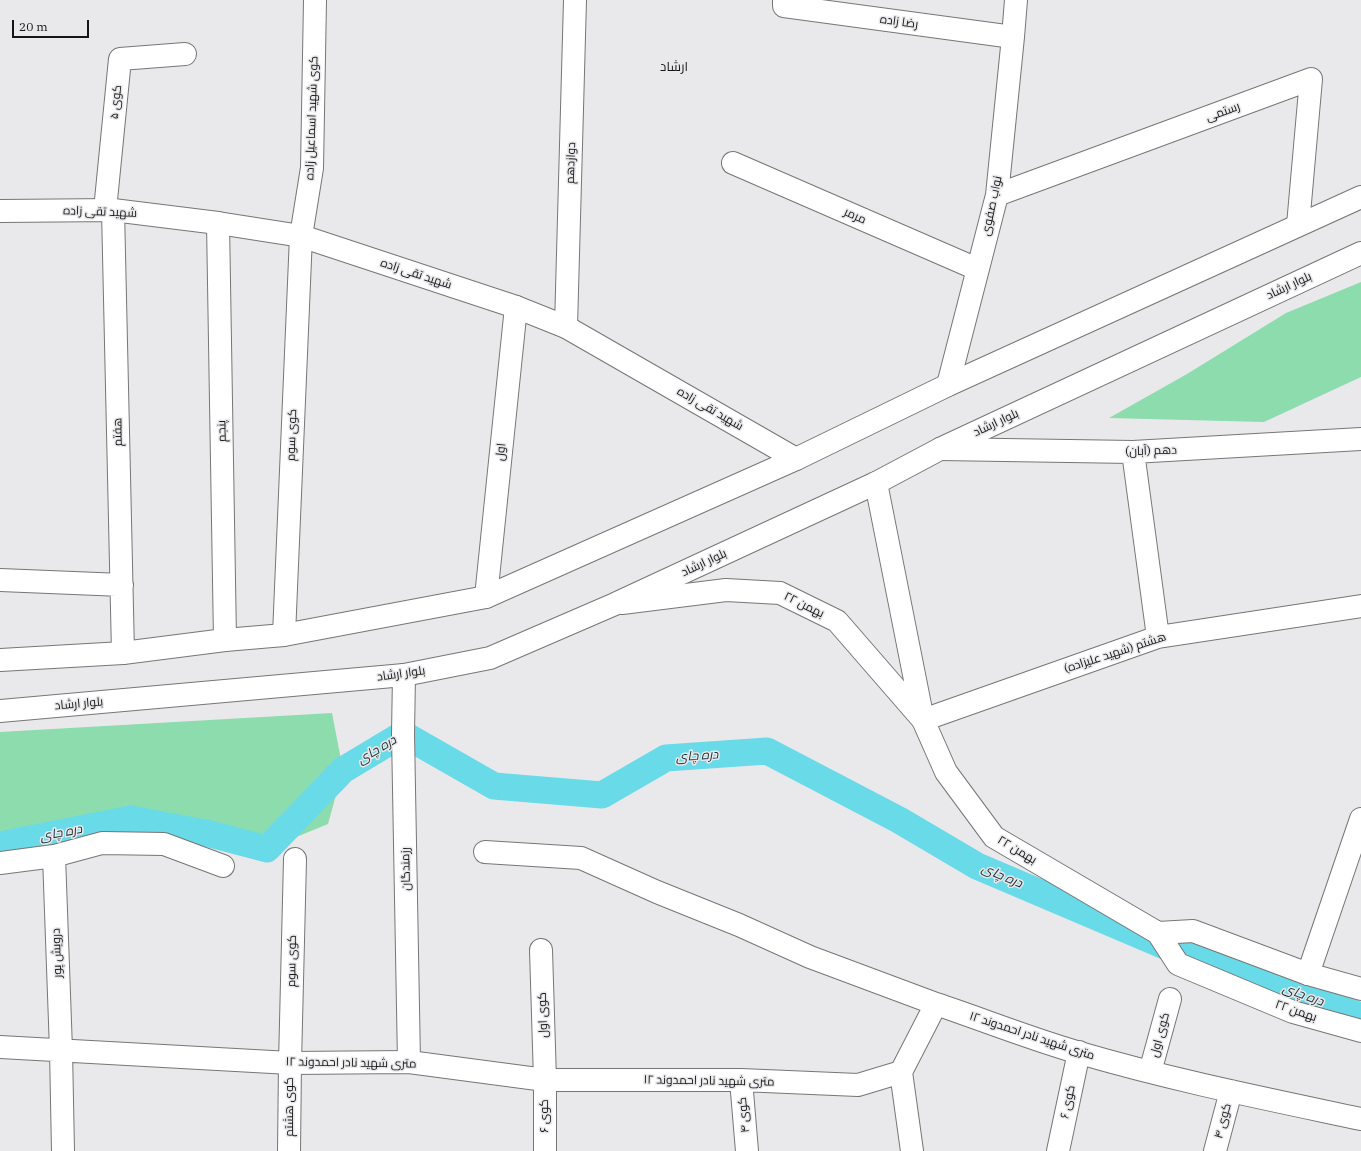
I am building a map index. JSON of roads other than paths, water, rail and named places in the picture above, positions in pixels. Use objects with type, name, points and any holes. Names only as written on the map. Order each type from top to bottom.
[{"type":"street","name":"کوی شهید اسماعیل زاده","points":[[301,236],[312,168],[316,0]]},
{"type":"street","name":"دوازدهم","points":[[566,327],[575,0]]},
{"type":"street","name":"نواب صفوی","points":[[948,385],[997,195],[1016,0]]},
{"type":"street","name":"رضا زاده","points":[[784,3],[1013,37]]},
{"type":"street","name":"کوی ۵","points":[[109,210],[120,59],[185,54]]},
{"type":"street","name":"رستمی","points":[[997,195],[1312,79],[1298,225]]},
{"type":"street","name":"مرمر","points":[[734,163],[977,269]]},
{"type":"street","points":[[0,660],[124,653],[226,640],[284,635],[486,597],[796,458],[948,385],[1361,197]]},
{"type":"street","name":"شهید تقی زاده","points":[[0,211],[109,210],[218,223],[301,236],[516,307],[566,327],[796,458]]},
{"type":"street","name":"هفتم","points":[[109,210],[124,653]]},
{"type":"street","name":"پنجم","points":[[218,223],[226,640]]},
{"type":"street","name":"کوی سوم","points":[[284,635],[301,236]]},
{"type":"street","name":"بلوار ارشاد","points":[[0,711],[404,675],[490,658],[615,604],[876,483],[940,449],[1361,252]]},
{"type":"street","name":"اول","points":[[486,597],[516,307]]},
{"type":"street","name":"دهم (آبان)","points":[[940,449],[1133,452],[1361,439]]},
{"type":"street","points":[[1133,452],[1158,637]]},
{"type":"street","name":"۲۲ بهمن","points":[[876,483],[923,720],[946,772],[994,837],[1158,933],[1178,964],[1293,1012],[1361,1031]]},
{"type":"street","points":[[0,580],[122,585]]},
{"type":"street","name":"۲۲ بهمن","points":[[615,604],[726,590],[780,593],[837,621],[923,720]]},
{"type":"street","name":"هشتم (شهید علیزاده)","points":[[923,720],[1158,637],[1361,606]]},
{"type":"street","name":"رزمندگان","points":[[404,675],[402,734],[409,1062]]},
{"type":"street","points":[[1308,974],[1361,820]]},
{"type":"street","points":[[0,863],[54,856],[102,843],[164,844],[222,866]]},
{"type":"street","name":"۱۲ متری شهید نادر احمدوند","points":[[485,852],[581,858],[810,957],[936,1004],[1079,1052],[1150,1072],[1361,1119]]},
{"type":"street","name":"درویش پور","points":[[54,856],[63,1151]]},
{"type":"street","name":"کوی سوم","points":[[290,1063],[295,859]]},
{"type":"street","points":[[1158,933],[1194,931],[1308,974],[1361,988]]},
{"type":"street","name":"کوی اول","points":[[541,950],[545,1080]]},
{"type":"street","name":"کوی اول","points":[[1150,1072],[1170,999]]},
{"type":"street","points":[[912,1151],[901,1072],[936,1004]]},
{"type":"street","name":"۱۲ متری شهید نادر احمدوند","points":[[0,1047],[290,1063],[409,1062],[545,1080],[741,1080],[858,1085],[901,1072]]},
{"type":"street","name":"کوی ۶","points":[[1058,1151],[1079,1052]]},
{"type":"street","name":"کوی هشتم","points":[[289,1151],[290,1063]]},
{"type":"street","name":"کوی ۶","points":[[545,1080],[545,1151]]},
{"type":"street","name":"کوی ۴","points":[[741,1080],[747,1151]]},
{"type":"street","name":"کوی ۴","points":[[1215,1151],[1231,1091]]},
{"type":"waterway","name":"دره چای","points":[[0,845],[131,819],[210,834],[267,849],[343,770],[403,734],[494,786],[602,795],[666,758],[767,751],[899,820],[977,866],[1172,949],[1361,1016]]},
{"type":"district","name":"ارشاد","points":[[674,67]]}]
